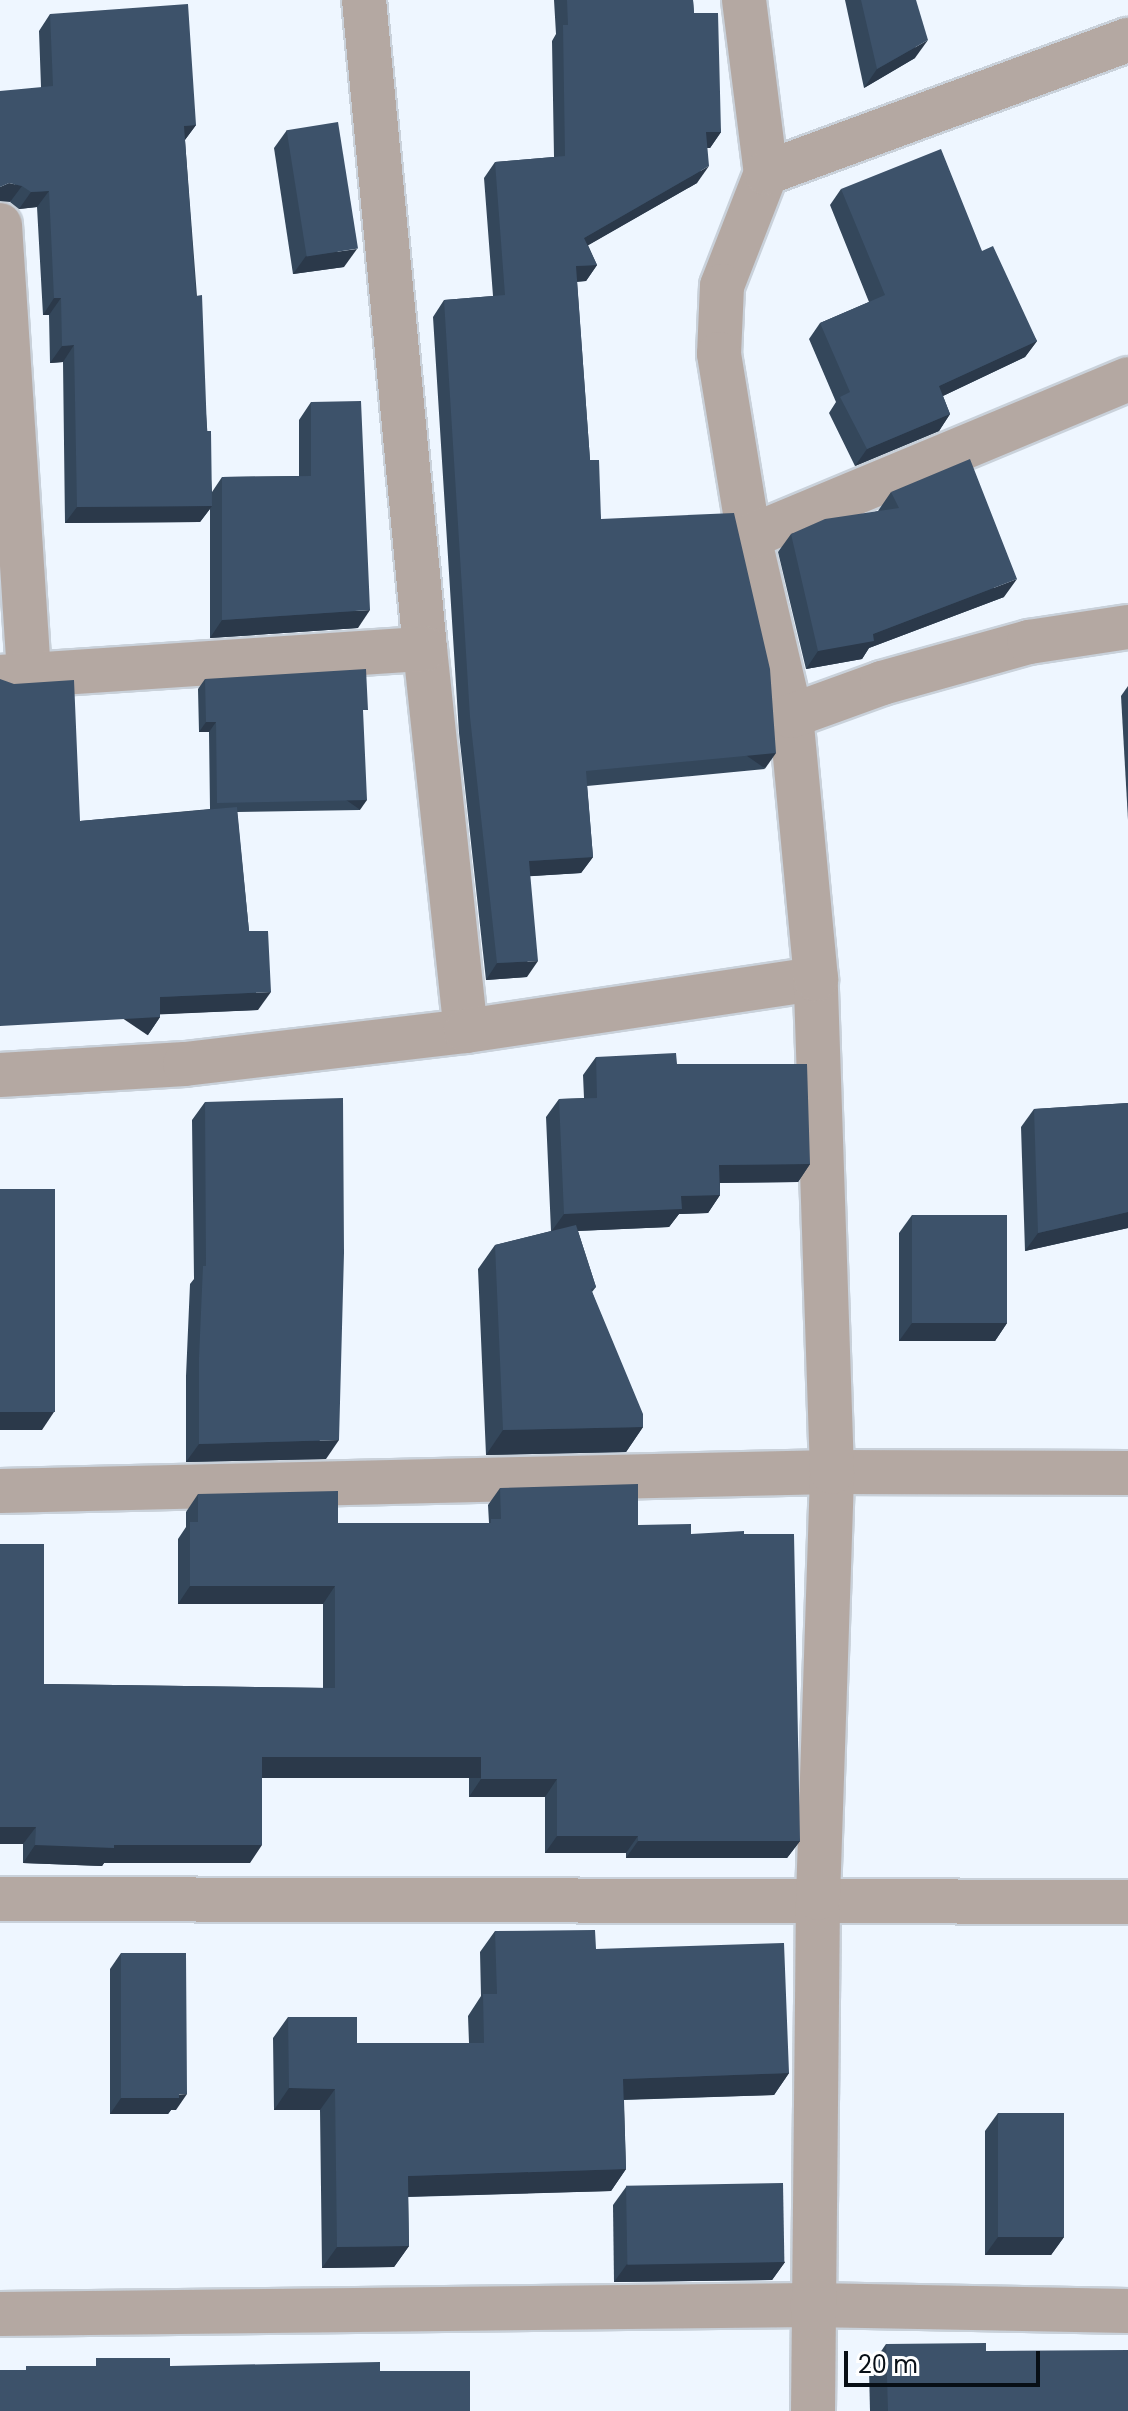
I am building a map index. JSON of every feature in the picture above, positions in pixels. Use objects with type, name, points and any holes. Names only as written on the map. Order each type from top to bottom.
[{"type":"street","points":[[364,0],[425,649],[466,1031]]},
{"type":"street","points":[[744,0],[766,173],[722,286],[719,354],[749,537],[791,716],[816,979],[832,1472],[818,1898],[813,2411]]},
{"type":"street","points":[[766,173],[1128,40]]},
{"type":"street","points":[[0,225],[14,676],[425,649]]},
{"type":"street","points":[[749,537],[1128,379]]},
{"type":"street","points":[[791,716],[882,683],[1029,642],[1128,627]]},
{"type":"street","points":[[0,1075],[171,1065],[466,1031],[816,979]]},
{"type":"street","points":[[0,1491],[832,1472],[1128,1473]]},
{"type":"street","points":[[0,1899],[818,1898],[1128,1902]]},
{"type":"street","points":[[0,2314],[812,2305],[1128,2311]]},
{"type":"building","points":[[567,0],[693,0],[694,13],[718,13],[721,132],[706,132],[709,166],[584,238],[597,265],[576,266],[590,460],[599,460],[601,519],[734,513],[770,669],[776,753],[586,771],[593,857],[529,861],[538,961],[497,963],[470,717],[444,300],[505,295],[495,162],[565,156],[563,25],[568,25]]},
{"type":"building","points":[[861,0],[916,0],[928,40],[877,69]]},
{"type":"building","points":[[188,4],[196,125],[184,126],[196,296],[202,295],[207,431],[211,431],[212,506],[77,507],[74,345],[62,346],[61,298],[54,298],[49,191],[31,192],[9,183],[0,187],[0,91],[53,86],[50,14]]},
{"type":"building","points":[[338,122],[358,248],[307,257],[287,130]]},
{"type":"building","points":[[941,149],[982,251],[993,246],[1037,341],[939,386],[950,414],[867,449],[840,397],[850,392],[820,323],[885,295],[841,189]]},
{"type":"building","points":[[361,401],[370,610],[222,620],[222,477],[311,476],[311,402]]},
{"type":"building","points":[[970,459],[1017,579],[873,634],[874,641],[818,651],[791,534],[825,519],[899,508],[891,492]]},
{"type":"building","points":[[366,669],[368,710],[363,710],[367,800],[217,803],[216,722],[206,722],[205,679]]},
{"type":"building","points":[[0,679],[14,684],[74,680],[80,821],[237,807],[249,931],[268,931],[271,992],[160,997],[160,1017],[0,1026]]},
{"type":"building","points":[[676,1053],[677,1064],[807,1064],[810,1164],[719,1165],[720,1195],[681,1196],[682,1209],[564,1214],[559,1099],[597,1098],[596,1057]]},
{"type":"building","points":[[343,1098],[344,1253],[339,1440],[199,1444],[199,1358],[203,1266],[206,1266],[205,1102]]},
{"type":"building","points":[[1128,1103],[1128,1212],[1038,1233],[1034,1109]]},
{"type":"building","points":[[0,1189],[55,1189],[55,1412],[0,1412]]},
{"type":"building","points":[[912,1215],[1007,1215],[1007,1323],[912,1323]]},
{"type":"building","points":[[576,1225],[596,1287],[591,1289],[643,1414],[643,1427],[503,1430],[495,1245]]},
{"type":"building","points":[[638,1484],[638,1525],[691,1524],[691,1534],[744,1531],[744,1534],[794,1534],[800,1841],[638,1841],[638,1836],[557,1836],[557,1779],[481,1779],[481,1757],[262,1757],[262,1845],[114,1845],[114,1848],[35,1845],[36,1827],[0,1827],[0,1544],[44,1544],[44,1684],[335,1688],[335,1586],[190,1586],[190,1522],[198,1522],[198,1494],[338,1491],[338,1523],[491,1523],[491,1519],[501,1519],[500,1488]]},
{"type":"building","points":[[595,1930],[596,1949],[784,1943],[789,2073],[623,2079],[626,2169],[408,2176],[409,2246],[337,2247],[335,2089],[289,2088],[288,2017],[357,2017],[357,2043],[484,2043],[483,1994],[497,1994],[495,1931]]},
{"type":"building","points":[[121,1953],[186,1953],[187,2094],[179,2094],[179,2098],[121,2098]]},
{"type":"building","points":[[998,2113],[1064,2113],[1064,2237],[998,2237]]},
{"type":"building","points":[[783,2183],[784,2262],[627,2265],[626,2186]]},
{"type":"building","points":[[986,2343],[986,2351],[1128,2350],[1128,2411],[888,2411],[886,2344]]},
{"type":"building","points":[[96,2358],[170,2358],[170,2366],[380,2362],[380,2371],[470,2371],[470,2411],[0,2411],[0,2370],[26,2370],[26,2366],[96,2366]]}]
